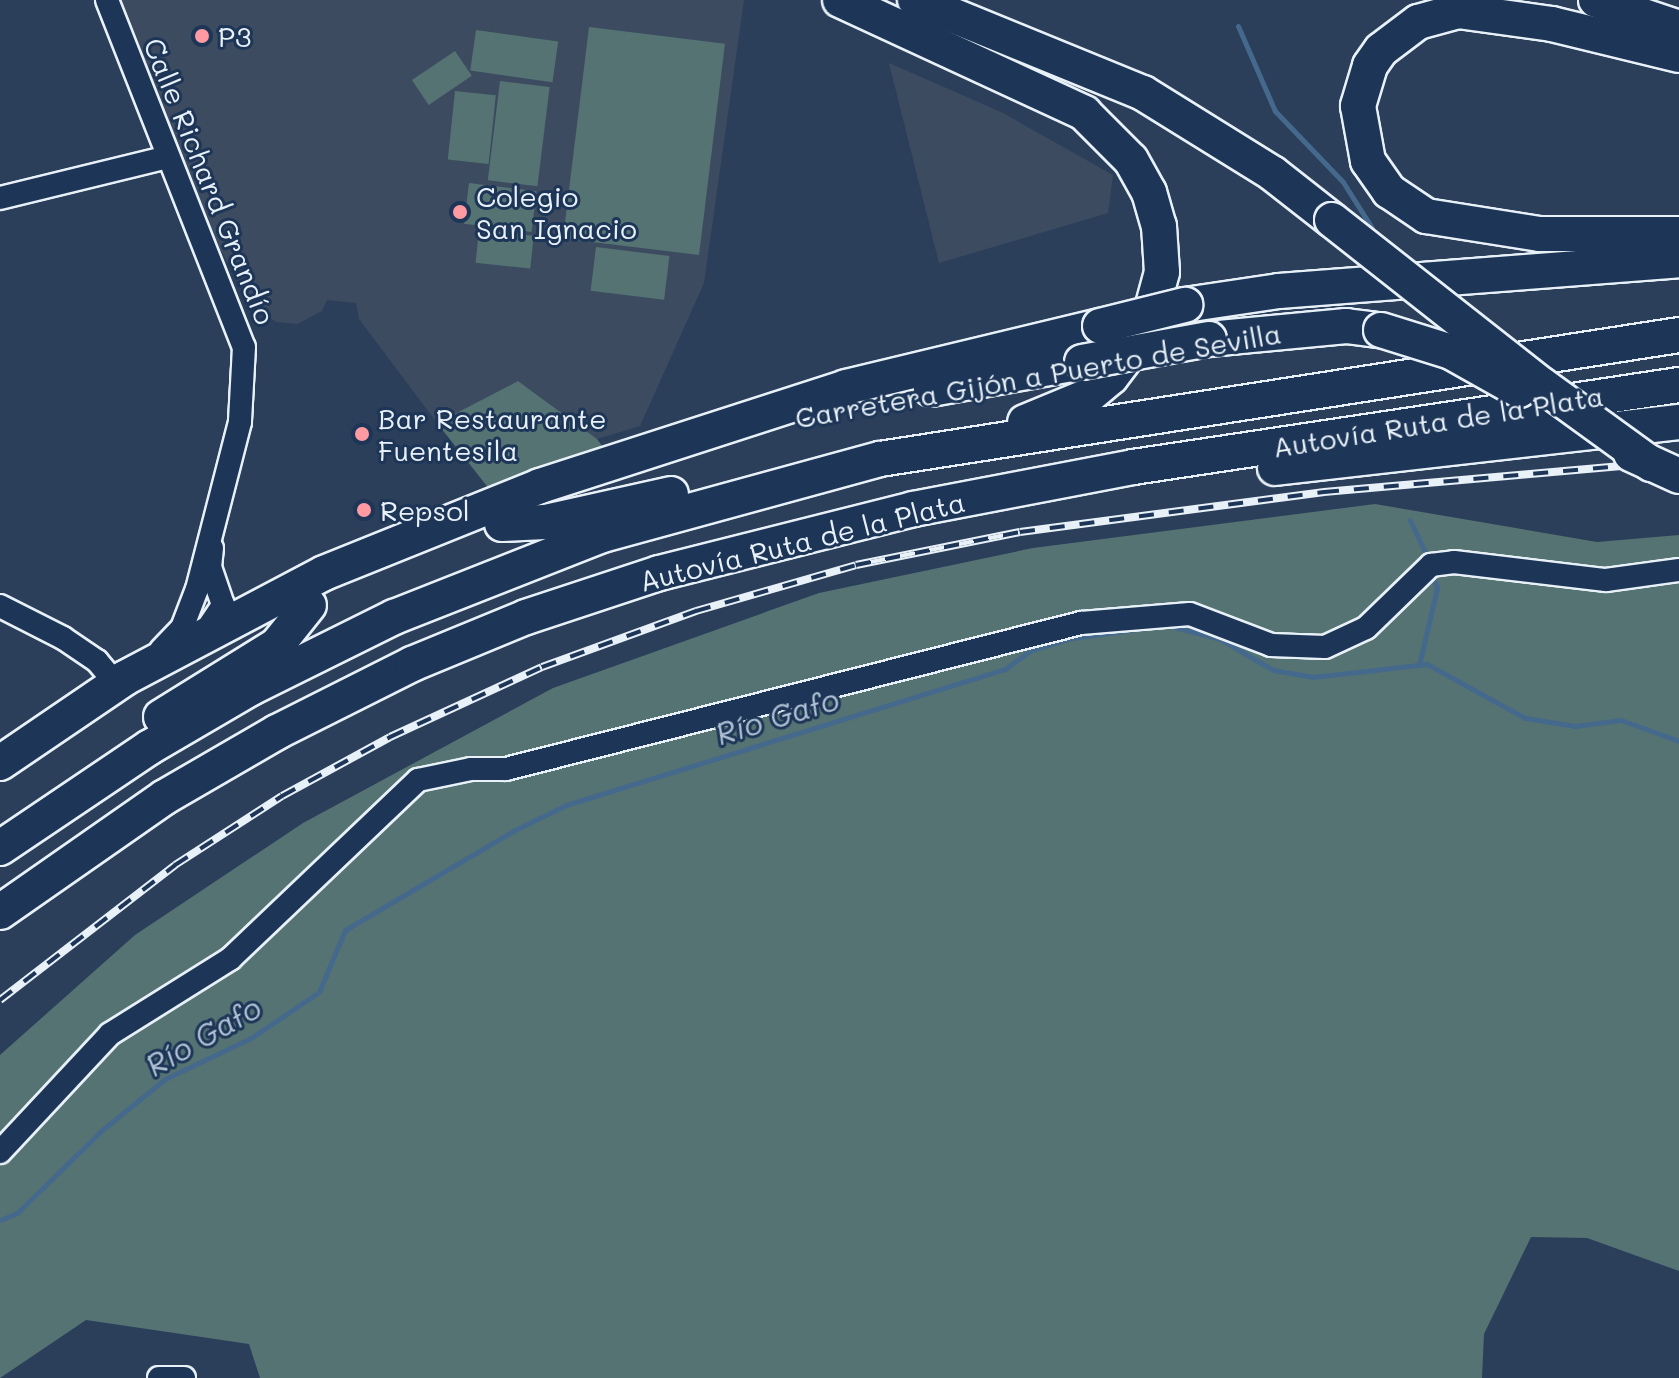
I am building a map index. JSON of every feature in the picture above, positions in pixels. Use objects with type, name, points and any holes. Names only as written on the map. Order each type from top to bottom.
[{"type":"highway","points":[[840,0],[1084,113],[1109,134],[1141,176],[1155,207],[1162,250],[1159,292],[1146,331],[1111,377],[1088,396],[1036,419],[880,459]]},
{"type":"highway","points":[[915,0],[1143,93],[1272,173],[1665,470]]},
{"type":"highway","points":[[1498,0],[1606,25],[1679,54]]},
{"type":"highway","points":[[1596,0],[1679,28]]},
{"type":"highway","points":[[1679,54],[1517,17],[1438,15],[1418,22],[1381,50],[1361,87],[1358,116],[1361,144],[1378,178],[1407,206],[1426,216],[1540,234],[1679,234]]},
{"type":"highway","name":"Carretera Gijón a Puerto de Sevilla","points":[[0,763],[120,681],[212,625],[273,600],[324,573],[540,486],[846,387],[1185,305],[1279,291],[1679,260]]},
{"type":"highway","name":"Carretera Gijón a Puerto de Sevilla","points":[[653,447],[1209,339],[1346,326],[1381,330],[1451,352],[1665,470]]},
{"type":"highway","name":"Autovía Ruta de la Plata","points":[[0,848],[150,747],[251,688],[394,617],[602,535],[783,483],[880,459],[1679,335]]},
{"type":"highway","name":"Autovía Ruta de la Plata","points":[[0,912],[165,797],[412,664],[526,617],[659,573],[913,509],[1133,467],[1679,385]]},
{"type":"highway","points":[[913,509],[1679,422]]},
{"type":"highway","points":[[502,524],[545,522],[669,494],[783,483]]},
{"type":"highway","points":[[0,837],[121,745],[225,673],[277,645],[309,605]]},
{"type":"street","name":"Calle Richard Grandío","points":[[107,0],[244,347],[240,422],[197,589],[176,638],[120,681]]},
{"type":"street","points":[[0,198],[168,157]]},
{"type":"street","name":"Calle Richard Grandío","points":[[212,625],[210,567],[213,527]]},
{"type":"street","points":[[0,1152],[110,1034],[230,959],[418,780],[471,769],[506,769],[1081,623],[1190,614],[1271,645],[1325,647],[1366,628],[1431,565],[1454,562],[1606,580],[1636,580],[1679,570]]},
{"type":"street","points":[[197,589],[212,625]]},
{"type":"street","points":[[0,606],[63,638],[120,681]]},
{"type":"street","points":[[159,1378],[184,1378]]},
{"type":"shaded area","name":"Colegio San Ignacio","points":[[121,0],[744,0],[704,283],[640,426],[597,439],[518,381],[437,423],[359,319],[356,303],[327,300],[322,311],[297,324],[277,322],[253,309],[218,245]]},
{"type":"shaded area","points":[[889,63],[1001,112],[1113,175],[1108,213],[939,263]]},
{"type":"green space","points":[[589,27],[725,44],[699,255],[563,238]]},
{"type":"green space","points":[[476,30],[558,42],[552,82],[470,71]]},
{"type":"green space","points":[[455,51],[472,76],[429,105],[412,80]]},
{"type":"green space","points":[[500,81],[550,87],[537,186],[488,180]]},
{"type":"green space","points":[[455,91],[496,95],[489,164],[448,160]]},
{"type":"green space","points":[[469,183],[536,191],[531,232],[464,224]]},
{"type":"green space","points":[[479,230],[534,236],[530,269],[476,263]]},
{"type":"green space","points":[[596,247],[669,256],[664,300],[591,291]]},
{"type":"green space","points":[[518,381],[597,439],[605,450],[490,490],[437,423]]},
{"type":"green space","points":[[1375,504],[1597,542],[1679,535],[1679,1271],[1587,1238],[1531,1237],[1484,1334],[1482,1378],[260,1378],[249,1344],[86,1320],[0,1378],[0,1055],[135,935],[303,823],[553,688],[819,593],[1033,548]]},
{"type":"waterway","points":[[1238,26],[1275,111],[1343,182],[1372,228]]},
{"type":"waterway","points":[[1410,520],[1425,552]]},
{"type":"waterway","points":[[1419,665],[1437,588],[1434,580]]},
{"type":"waterway","name":"Río Gafo","points":[[1166,625],[1220,639],[1273,670],[1313,677],[1427,664],[1525,718],[1575,726],[1621,720],[1679,741]]},
{"type":"waterway","name":"Río Gafo","points":[[0,1220],[17,1213],[101,1131],[165,1079],[251,1038],[319,992],[345,930],[515,830],[566,805],[1005,669],[1031,650],[1072,638],[1145,628]]},
{"type":"railway","points":[[0,1000],[175,865],[282,796],[390,737],[542,667],[696,611],[856,565],[1020,532],[1324,492],[1679,461]]},
{"type":"place","name":"P3","points":[[202,36]]},
{"type":"place","name":"Colegio San Ignacio","points":[[460,212]]},
{"type":"place","name":"Bar Restaurante Fuentesila","points":[[362,434]]},
{"type":"place","name":"Repsol","points":[[364,510]]}]
